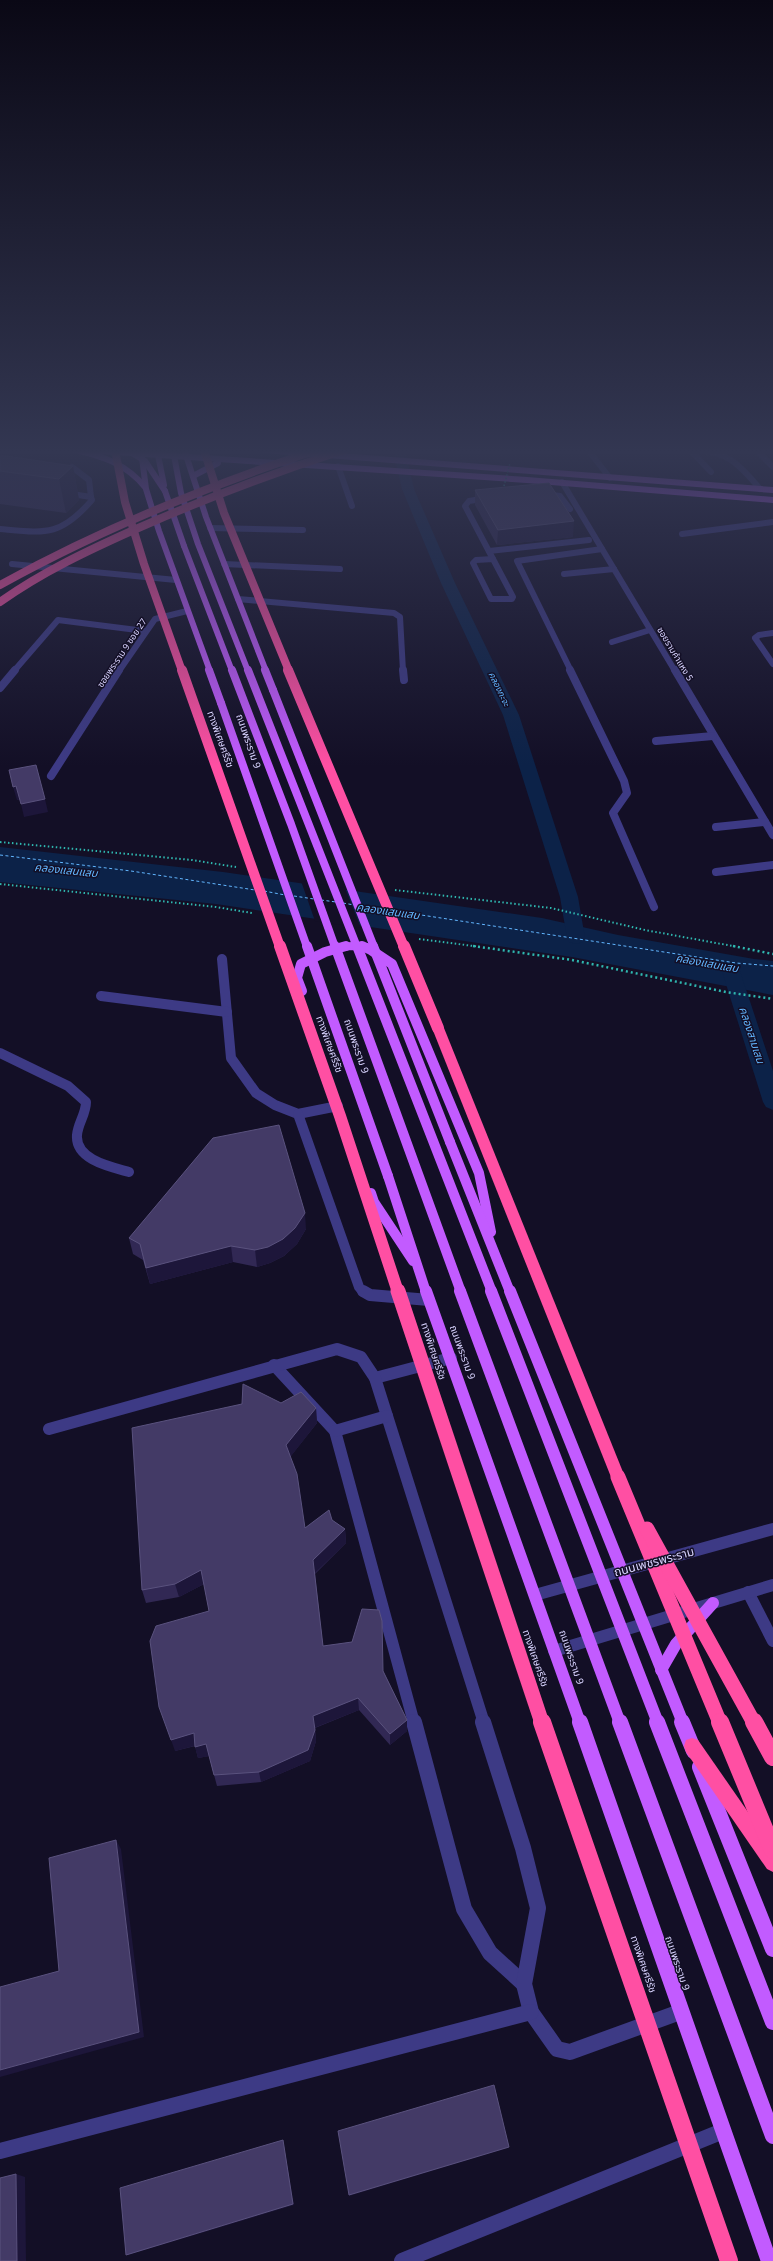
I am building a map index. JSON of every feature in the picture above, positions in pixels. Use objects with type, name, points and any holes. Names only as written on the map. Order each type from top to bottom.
[{"type":"highway","points":[[0,585],[54,556]]},
{"type":"highway","points":[[0,602],[49,571],[79,556]]},
{"type":"highway","name":"ทางพิเศษศรีรัช","points":[[141,556],[340,1116],[497,1593],[730,2261]]},
{"type":"highway","points":[[240,556],[438,1028],[618,1477],[773,1850]]},
{"type":"highway","points":[[618,1477],[773,1757]]},
{"type":"highway","points":[[692,1746],[773,1863]]},
{"type":"main road","name":"ถนนพระราม 9","points":[[168,556],[388,1176],[429,1300],[535,1595],[680,2012],[769,2261]]},
{"type":"main road","name":"ถนนพระราม 9","points":[[188,556],[291,824],[394,1112],[773,2136]]},
{"type":"main road","points":[[203,556],[414,1092],[773,2022]]},
{"type":"main road","points":[[221,556],[496,1260],[773,1950]]},
{"type":"main road","points":[[421,1272],[374,1202],[338,1106],[298,978],[301,964],[319,954],[345,947],[368,948],[392,964],[479,1173],[496,1260]]},
{"type":"main road","points":[[661,1670],[676,1644],[713,1603]]},
{"type":"street","points":[[491,556],[513,597],[512,599],[491,599],[474,563],[476,560],[493,559]]},
{"type":"street","points":[[550,556],[517,561],[624,781],[627,793],[617,805],[613,813],[654,907]]},
{"type":"street","name":"ซอยรามคำแหง 5","points":[[606,556],[773,836]]},
{"type":"street","points":[[12,564],[176,580]]},
{"type":"street","points":[[224,564],[340,569]]},
{"type":"street","points":[[564,574],[614,569]]},
{"type":"street","points":[[238,599],[394,613],[400,617],[404,680]]},
{"type":"street","name":"ซอยพระราม 9 ซอย 27","points":[[51,776],[145,631],[155,620],[187,611]]},
{"type":"street","points":[[0,688],[58,620],[145,631]]},
{"type":"street","points":[[612,642],[650,630]]},
{"type":"street","points":[[773,634],[756,636],[755,638],[773,664]]},
{"type":"street","points":[[656,741],[714,736]]},
{"type":"street","points":[[716,827],[765,822]]},
{"type":"street","points":[[716,872],[773,865]]},
{"type":"street","points":[[222,959],[231,1058],[256,1093],[275,1105],[298,1114],[338,1106]]},
{"type":"street","points":[[101,996],[227,1012]]},
{"type":"street","points":[[0,1053],[68,1086],[86,1102],[86,1114],[79,1124],[77,1137],[79,1148],[89,1158],[129,1172]]},
{"type":"street","points":[[298,1114],[360,1287],[364,1293],[370,1295],[429,1300]]},
{"type":"street","points":[[49,1429],[337,1348],[354,1352],[367,1361],[375,1378],[511,1807],[538,1908],[524,1984],[531,2012],[557,2049],[570,2052],[680,2012]]},
{"type":"street","points":[[375,1378],[451,1358]]},
{"type":"street","points":[[274,1365],[335,1431],[464,1909],[490,1953],[524,1984]]},
{"type":"street","points":[[335,1431],[387,1416]]},
{"type":"street","name":"ถนนเพชรพระราม","points":[[535,1595],[773,1529]]},
{"type":"street","points":[[554,1651],[773,1585]]},
{"type":"street","points":[[748,1592],[773,1641]]},
{"type":"street","points":[[0,2151],[531,2012]]},
{"type":"street","points":[[402,2261],[723,2131]]},
{"type":"path","points":[[551,908],[646,930],[773,954]]},
{"type":"path","points":[[726,992],[756,998],[773,999]]},
{"type":"water","name":"คลองแสนแสบ","points":[[0,847],[223,872],[542,918],[618,935],[773,961],[773,995],[572,957],[216,904],[0,882]]},
{"type":"pier","points":[[301,881],[345,888],[361,928],[315,921]]},
{"type":"building","points":[[36,765],[45,799],[21,804],[16,786],[13,787],[9,770]]},
{"type":"building","points":[[279,1125],[305,1213],[295,1228],[283,1239],[268,1247],[255,1250],[231,1246],[146,1268],[140,1244],[129,1238],[213,1138]]},
{"type":"building","points":[[243,1384],[281,1403],[301,1392],[316,1408],[286,1445],[297,1474],[305,1528],[329,1510],[332,1520],[345,1529],[313,1560],[323,1646],[352,1642],[362,1609],[379,1610],[382,1621],[383,1671],[407,1720],[390,1734],[358,1698],[313,1716],[315,1730],[308,1750],[259,1772],[214,1775],[206,1744],[195,1747],[194,1733],[171,1740],[159,1707],[150,1641],[156,1626],[209,1611],[201,1570],[175,1584],[142,1590],[132,1428],[242,1404]]},
{"type":"building","points":[[116,1840],[139,2032],[0,2070],[0,1987],[59,1971],[49,1858]]},
{"type":"building","points":[[494,2085],[509,2147],[349,2195],[338,2131]]},
{"type":"building","points":[[283,2140],[293,2204],[126,2255],[120,2188]]},
{"type":"building","points":[[16,2174],[17,2261],[0,2261],[0,2178]]},
{"type":"waterway","name":"คลองกะจะ","points":[[436,556],[511,715],[569,897],[576,938]]},
{"type":"waterway","name":"คลองสามเสน","points":[[730,968],[773,1102]]},
{"type":"ferry route","points":[[0,855],[131,871],[255,890]]},
{"type":"ferry route","points":[[264,891],[285,895]]},
{"type":"ferry route","points":[[294,896],[314,899]]},
{"type":"ferry route","points":[[321,900],[336,902]]},
{"type":"ferry route","points":[[343,903],[354,905]]},
{"type":"ferry route","points":[[361,906],[384,910]]},
{"type":"ferry route","points":[[395,911],[736,963],[773,966]]}]
